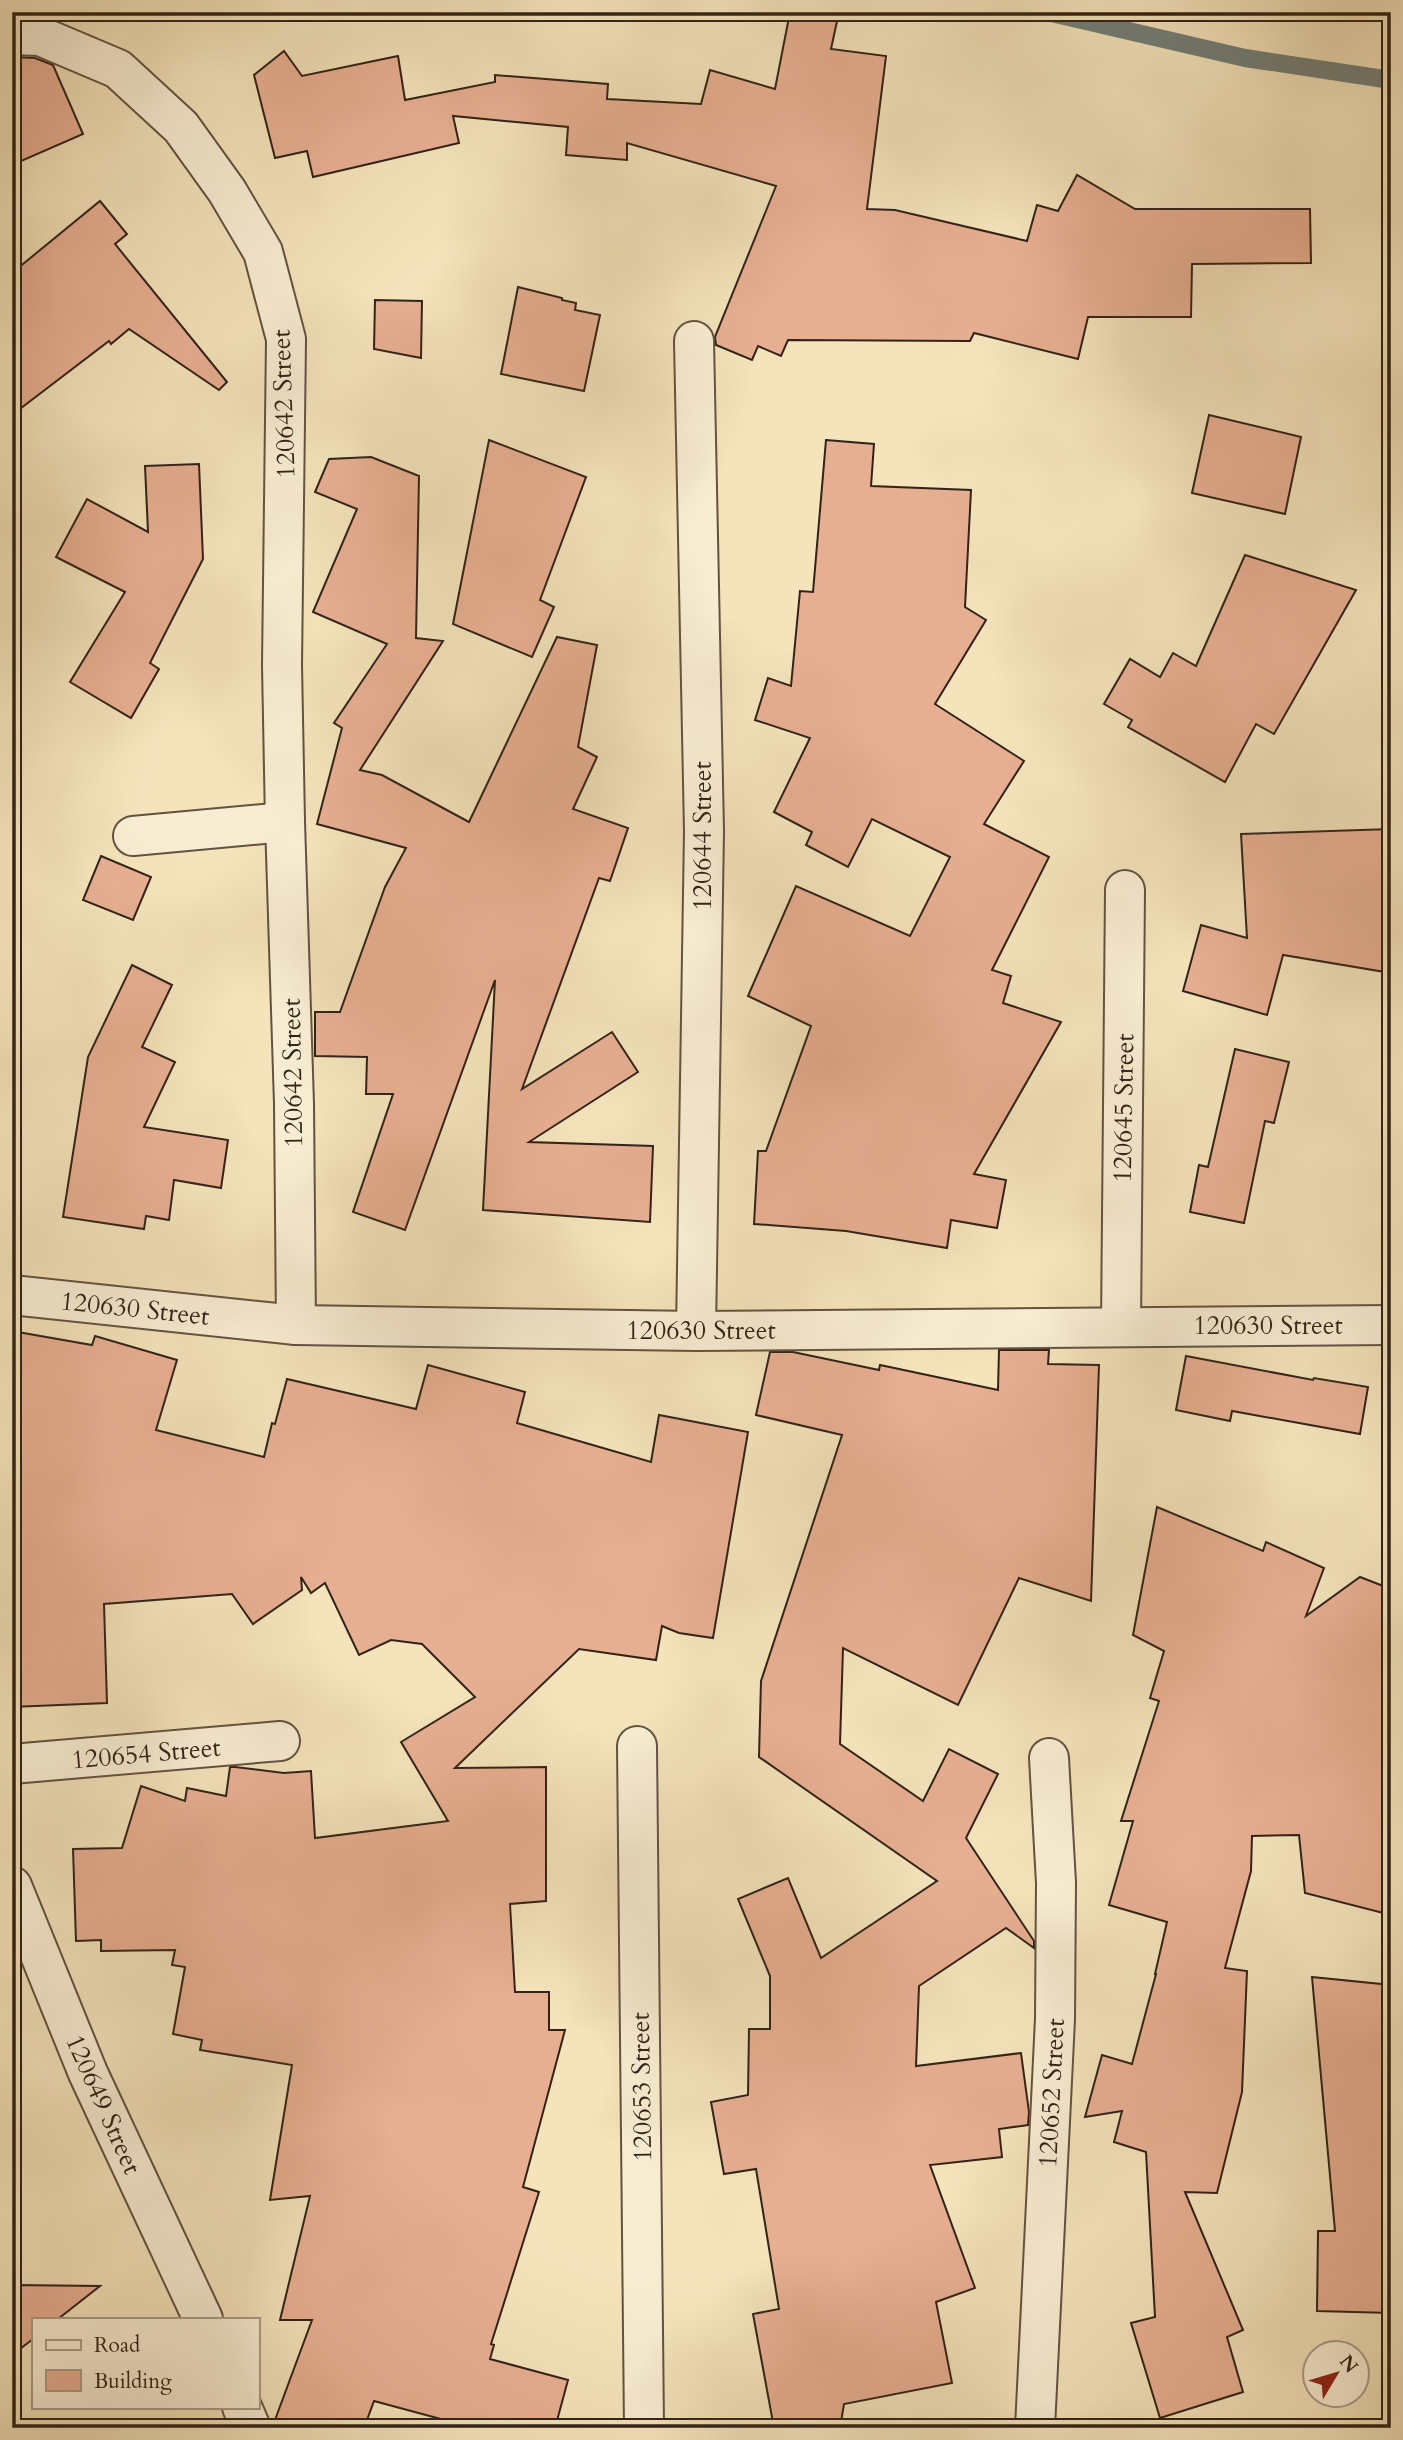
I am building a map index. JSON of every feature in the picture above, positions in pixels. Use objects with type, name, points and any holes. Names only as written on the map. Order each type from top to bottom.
[{"type":"street","name":"120642 Street","points":[[12,35],[40,36],[118,69],[181,127],[227,191],[262,252],[286,340],[282,665],[294,1104],[296,1325]]},
{"type":"street","name":"120644 Street","points":[[694,341],[704,831],[696,1331]]},
{"type":"street","points":[[133,836],[285,822]]},
{"type":"street","name":"120645 Street","points":[[1121,1326],[1125,890]]},
{"type":"street","name":"120630 Street","points":[[12,1295],[296,1325],[696,1331],[1391,1325]]},
{"type":"street","name":"120654 Street","points":[[12,1764],[279,1741]]},
{"type":"street","name":"120653 Street","points":[[637,1746],[644,2428]]},
{"type":"street","name":"120652 Street","points":[[1035,2428],[1055,2019],[1056,1883],[1049,1758]]},
{"type":"street","name":"120649 Street","points":[[12,1886],[88,2073],[203,2318]]},
{"type":"street","points":[[242,2408],[251,2428]]},
{"type":"building","points":[[790,12],[839,12],[831,49],[886,56],[867,209],[895,210],[1027,241],[1037,205],[1058,211],[1077,175],[1135,209],[1310,209],[1311,263],[1192,264],[1191,317],[1088,317],[1078,359],[974,333],[970,341],[788,340],[781,356],[758,346],[752,360],[716,345],[715,337],[776,186],[627,143],[627,160],[566,155],[568,127],[453,116],[459,143],[313,177],[307,151],[275,158],[254,75],[284,51],[302,76],[398,56],[405,100],[495,82],[495,75],[608,84],[607,99],[701,104],[710,70],[775,89]]},
{"type":"building","points":[[12,57],[35,58],[53,65],[83,134],[12,165]]},
{"type":"building","points":[[100,201],[127,234],[115,244],[227,382],[219,390],[129,329],[111,344],[109,341],[12,415],[12,273]]},
{"type":"building","points":[[518,287],[562,298],[576,303],[575,310],[600,315],[584,391],[501,374]]},
{"type":"building","points":[[375,300],[422,301],[421,358],[374,349]]},
{"type":"building","points":[[1209,415],[1301,437],[1285,514],[1192,493]]},
{"type":"building","points":[[489,440],[586,477],[540,600],[554,607],[532,657],[453,624]]},
{"type":"building","points":[[826,440],[874,444],[871,486],[971,490],[965,607],[986,620],[935,704],[1024,761],[984,824],[1049,857],[992,970],[1011,976],[1003,1003],[1061,1022],[974,1174],[1006,1180],[997,1228],[951,1220],[947,1248],[846,1231],[754,1224],[758,1151],[766,1151],[811,1026],[748,996],[796,886],[910,936],[950,857],[872,819],[848,867],[806,845],[812,832],[774,812],[810,738],[755,720],[768,678],[791,686],[800,591],[813,592]]},
{"type":"building","points":[[371,457],[419,476],[416,638],[443,641],[360,770],[382,775],[469,822],[557,637],[597,645],[578,747],[597,757],[573,809],[628,828],[610,881],[599,878],[522,1089],[612,1032],[638,1072],[529,1142],[653,1146],[650,1222],[483,1210],[495,980],[405,1230],[353,1212],[393,1094],[366,1094],[367,1057],[315,1056],[315,1012],[340,1012],[385,887],[406,848],[317,824],[342,728],[334,723],[387,644],[313,612],[357,509],[315,492],[329,459]]},
{"type":"building","points":[[199,464],[203,559],[150,663],[159,669],[131,718],[70,682],[125,592],[56,557],[87,499],[148,532],[145,466]]},
{"type":"building","points":[[1245,555],[1356,590],[1274,734],[1256,724],[1225,782],[1128,727],[1132,720],[1104,704],[1130,659],[1160,677],[1173,653],[1196,666]]},
{"type":"building","points":[[1391,829],[1391,936],[1385,972],[1283,955],[1267,1015],[1183,991],[1201,925],[1247,938],[1241,834]]},
{"type":"building","points":[[101,856],[151,877],[133,920],[83,900]]},
{"type":"building","points":[[132,965],[172,985],[142,1047],[175,1062],[144,1127],[228,1140],[221,1188],[174,1180],[169,1220],[146,1216],[144,1229],[63,1217],[88,1057]]},
{"type":"building","points":[[1235,1049],[1289,1062],[1274,1123],[1265,1121],[1244,1223],[1190,1212],[1199,1165],[1208,1167]]},
{"type":"building","points":[[12,1331],[92,1345],[95,1336],[177,1360],[156,1430],[264,1457],[287,1379],[416,1409],[428,1365],[525,1392],[517,1423],[651,1462],[659,1415],[748,1432],[713,1638],[679,1633],[662,1626],[656,1660],[579,1649],[455,1768],[546,1767],[546,1901],[510,1904],[515,1992],[549,1992],[549,2030],[565,2030],[523,2187],[539,2192],[491,2344],[494,2345],[490,2359],[568,2380],[555,2428],[474,2428],[374,2401],[364,2428],[272,2428],[312,2320],[280,2320],[310,2196],[270,2200],[292,2065],[200,2050],[202,2040],[173,2034],[185,1967],[172,1965],[175,1950],[101,1951],[101,1940],[76,1941],[73,1849],[122,1848],[141,1786],[185,1801],[187,1788],[226,1796],[230,1767],[284,1773],[311,1771],[315,1838],[448,1821],[401,1742],[475,1697],[422,1644],[391,1640],[359,1655],[325,1583],[311,1593],[301,1577],[302,1590],[253,1624],[232,1594],[104,1604],[107,1703],[12,1707]]},
{"type":"building","points":[[999,1350],[1049,1350],[1048,1364],[1099,1365],[1091,1601],[1019,1578],[958,1705],[843,1648],[840,1744],[923,1801],[949,1749],[998,1774],[966,1838],[1034,1941],[1034,1948],[1006,1928],[919,1986],[916,2066],[1021,2053],[1029,2112],[1028,2125],[999,2129],[1002,2157],[930,2165],[975,2288],[936,2302],[952,2383],[844,2404],[840,2428],[774,2428],[753,2314],[779,2309],[756,2169],[724,2174],[711,2102],[748,2095],[749,2029],[770,2029],[770,1976],[738,1899],[788,1878],[821,1958],[937,1881],[759,1757],[761,1681],[842,1435],[756,1415],[770,1352],[793,1352],[879,1370],[880,1365],[998,1390]]},
{"type":"building","points":[[1186,1356],[1313,1380],[1314,1378],[1368,1387],[1360,1434],[1232,1411],[1230,1421],[1176,1410]]},
{"type":"building","points":[[1157,1507],[1263,1551],[1266,1542],[1324,1568],[1306,1616],[1360,1577],[1391,1589],[1391,1915],[1305,1893],[1299,1835],[1252,1836],[1251,1871],[1225,1968],[1247,1971],[1242,2092],[1217,2193],[1185,2192],[1243,2330],[1227,2337],[1243,2392],[1160,2418],[1131,2323],[1155,2317],[1146,2152],[1114,2142],[1122,2111],[1085,2117],[1102,2055],[1132,2064],[1167,1922],[1109,1905],[1133,1821],[1121,1821],[1159,1701],[1150,1698],[1164,1651],[1133,1635]]},
{"type":"building","points":[[1312,1977],[1391,1985],[1391,2313],[1317,2311],[1318,2231],[1335,2231]]},
{"type":"building","points":[[12,2285],[100,2286],[59,2318],[32,2318],[32,2340],[12,2355]]},
{"type":"waterway","points":[[1047,12],[1245,58],[1391,80]]}]
